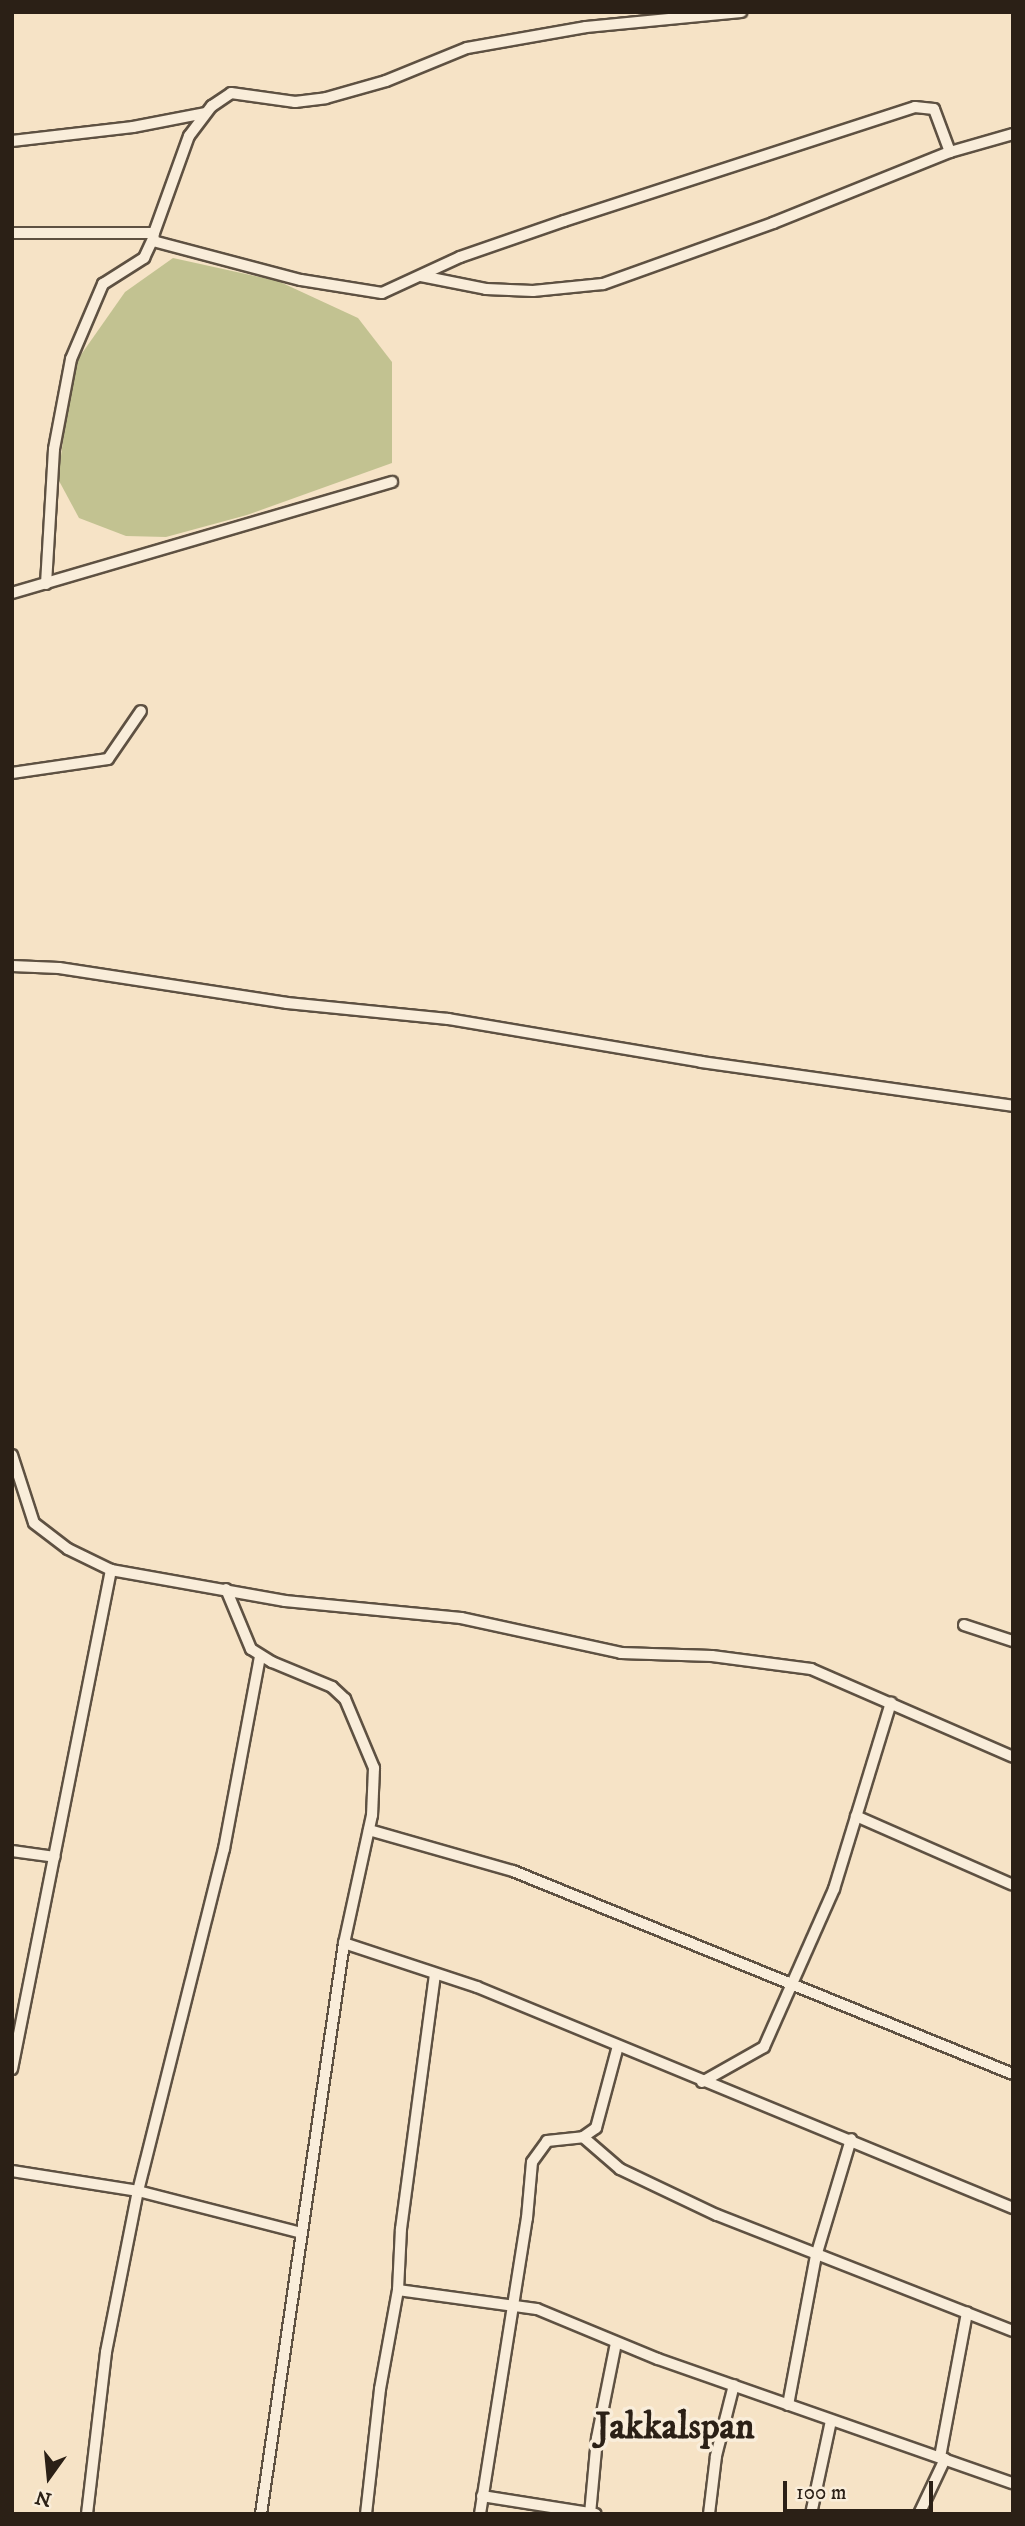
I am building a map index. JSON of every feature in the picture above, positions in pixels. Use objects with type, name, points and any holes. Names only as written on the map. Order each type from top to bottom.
[{"type":"street","points":[[46,584],[54,449],[71,359],[103,284],[144,258],[154,237],[189,136],[205,113],[231,93],[295,102],[327,98],[386,81],[441,55],[527,36],[741,12]]},
{"type":"street","points":[[12,233],[154,237],[360,291],[382,293],[565,220],[915,107],[934,109],[950,152]]},
{"type":"street","points":[[12,141],[133,127],[205,113]]},
{"type":"street","points":[[420,276],[486,289],[533,291],[603,284],[773,223],[950,152],[1013,134]]},
{"type":"street","points":[[12,593],[392,482]]},
{"type":"street","points":[[12,773],[108,759],[141,711]]},
{"type":"street","points":[[12,967],[59,968],[287,1003],[448,1018],[701,1062],[1013,1106]]},
{"type":"street","points":[[12,1455],[34,1523],[68,1549],[111,1570],[285,1601],[461,1618],[621,1653],[712,1657],[811,1670],[891,1702],[1013,1757]]},
{"type":"street","points":[[12,2069],[111,1570]]},
{"type":"street","points":[[226,1589],[244,1638],[260,1656],[332,1687],[345,1699],[374,1768],[369,1830],[344,1943],[261,2514]]},
{"type":"street","points":[[964,1625],[1013,1641]]},
{"type":"street","points":[[87,2514],[98,2397],[138,2191],[212,1903],[260,1656]]},
{"type":"street","points":[[702,2082],[764,2047],[788,1986],[834,1889],[891,1702]]},
{"type":"street","points":[[856,1816],[1013,1885]]},
{"type":"street","points":[[369,1830],[513,1871],[788,1986],[1013,2074]]},
{"type":"street","points":[[12,1851],[55,1857]]},
{"type":"street","points":[[344,1943],[618,2046],[1013,2208]]},
{"type":"street","points":[[366,2514],[380,2389],[398,2290],[401,2229],[435,1975]]},
{"type":"street","points":[[480,2514],[533,2157],[548,2141],[583,2137],[601,2119],[618,2046]]},
{"type":"street","points":[[583,2137],[597,2153],[634,2177],[816,2256],[1013,2331]]},
{"type":"street","points":[[788,2405],[816,2256],[851,2140]]},
{"type":"street","points":[[12,2171],[138,2191],[301,2233]]},
{"type":"street","points":[[398,2290],[513,2304],[565,2318],[616,2343],[1013,2483]]},
{"type":"street","points":[[919,2514],[943,2458],[967,2313]]},
{"type":"street","points":[[482,2496],[592,2513],[597,2438],[616,2343]]},
{"type":"street","points":[[709,2514],[716,2456],[734,2385]]},
{"type":"street","points":[[810,2514],[831,2421]]},
{"type":"green space","points":[[173,258],[278,281],[358,318],[392,362],[392,463],[247,515],[166,537],[126,536],[79,518],[58,479],[71,379],[78,359],[125,292]]},
{"type":"district","name":"Jakkalspan","points":[[675,2428]]}]
